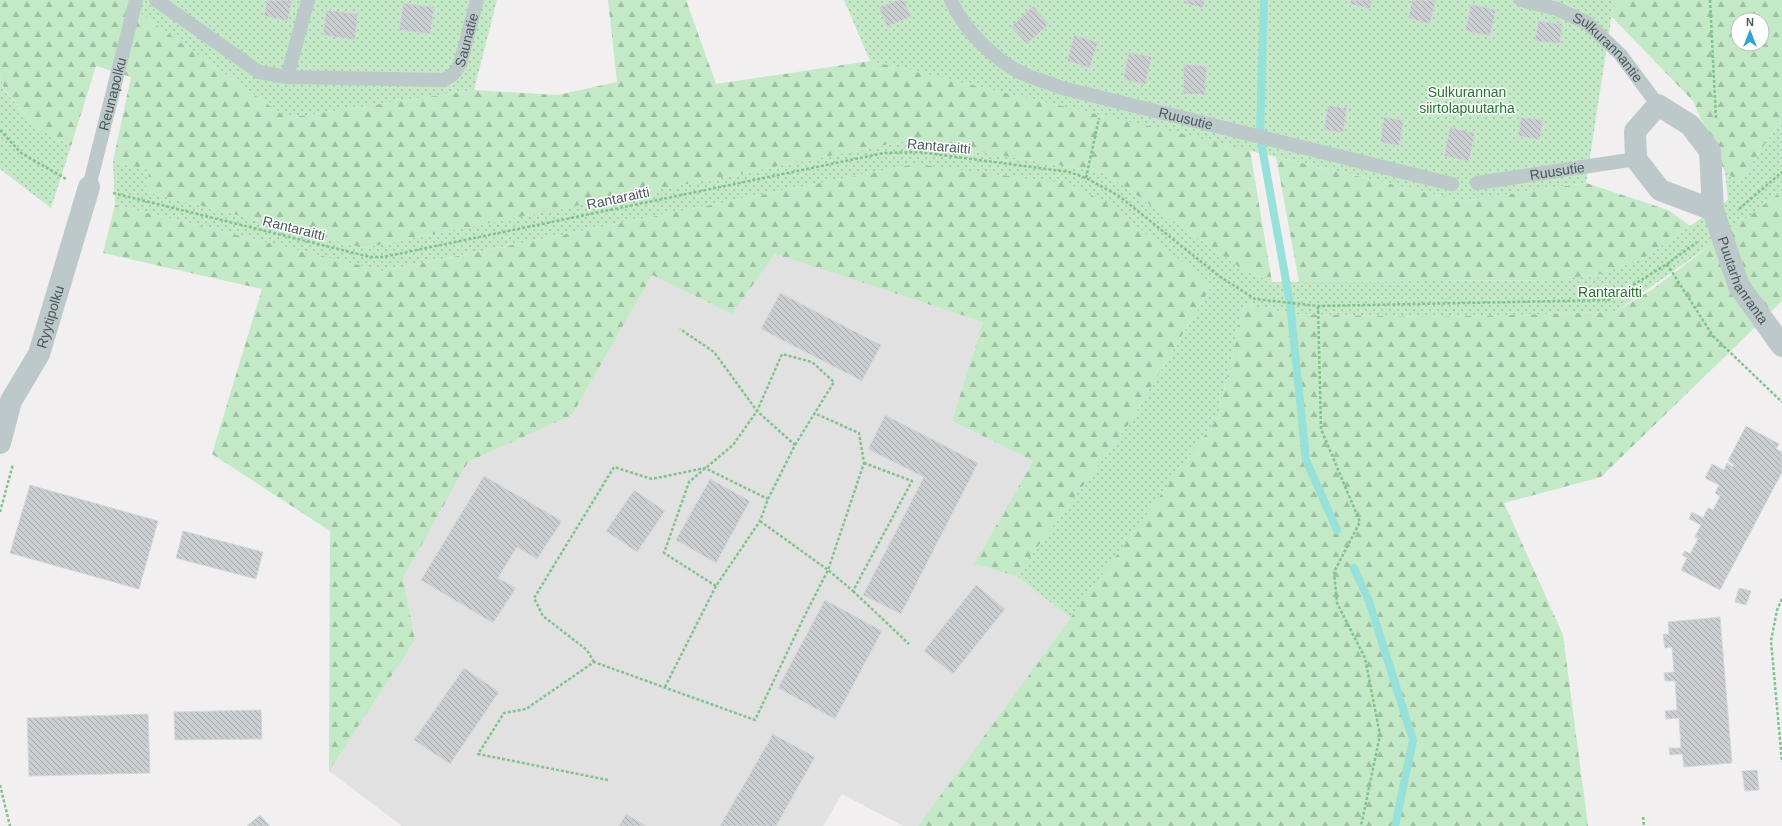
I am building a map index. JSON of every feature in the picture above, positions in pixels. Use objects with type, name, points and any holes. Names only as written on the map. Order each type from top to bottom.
[{"type":"street","points":[[1710,151],[1690,125],[1658,105],[1635,131],[1636,159],[1660,190],[1716,218]]},
{"type":"street","name":"Puutarhanranta","points":[[1710,151],[1716,218],[1739,286],[1782,346]]},
{"type":"street","name":"Ryytipolku","points":[[0,442],[11,401],[39,354],[89,187]]},
{"type":"lane","name":"Reunapolku","points":[[89,187],[136,0]]},
{"type":"lane","points":[[156,0],[259,72],[287,77],[308,0]]},
{"type":"lane","name":"Saunatie","points":[[287,77],[443,80],[457,70],[461,61],[477,0]]},
{"type":"lane","name":"Ruusutie","points":[[951,0],[970,32],[997,57],[1023,74],[1062,88],[1452,184]]},
{"type":"lane","name":"Sulkurannantie","points":[[1521,0],[1557,9],[1586,22],[1620,54],[1658,105]]},
{"type":"lane","name":"Ruusutie","points":[[1477,183],[1636,159]]},
{"type":"path","points":[[1710,0],[1717,117],[1710,151]]},
{"type":"path","points":[[1086,178],[1103,98]]},
{"type":"path","name":"Rantaraitti","points":[[0,130],[21,153],[63,178],[89,187],[370,258],[383,257],[884,153],[919,152],[1069,172],[1086,178],[1119,196],[1219,276],[1255,299],[1318,306],[1609,300],[1667,264],[1716,218],[1782,172]]},
{"type":"path","points":[[1667,264],[1713,336],[1782,402]]},
{"type":"path","points":[[1318,306],[1321,429],[1360,522],[1334,572],[1337,603],[1365,658],[1380,735],[1361,826]]},
{"type":"path","points":[[680,329],[714,352],[757,411],[796,445]]},
{"type":"path","points":[[665,687],[716,586],[760,522],[768,499],[796,445],[834,382],[812,362],[782,354],[757,411],[733,445],[689,482],[664,553],[716,586]]},
{"type":"path","points":[[768,499],[705,468],[652,479],[614,467],[534,598],[543,616],[587,650],[594,662],[755,720],[828,570],[864,462],[859,433],[814,413]]},
{"type":"path","points":[[853,591],[912,481],[864,462]]},
{"type":"path","points":[[760,522],[828,570],[853,591],[909,644]]},
{"type":"path","points":[[1782,599],[1777,610],[1771,641],[1782,762]]},
{"type":"path","points":[[594,662],[526,709],[504,713],[478,754],[608,780]]},
{"type":"path","points":[[0,785],[10,826]]},
{"type":"path","points":[[1643,817],[1644,826]]},
{"type":"shaded area","points":[[775,254],[983,322],[952,421],[1033,461],[974,564],[1016,576],[1071,618],[918,826],[903,826],[842,794],[823,826],[402,826],[329,771],[415,640],[403,578],[468,462],[572,415],[652,275],[732,314]]},
{"type":"green space","points":[[0,0],[121,0],[287,118],[474,90],[558,95],[617,82],[608,0],[686,0],[716,84],[870,61],[1250,150],[1272,282],[1242,269],[1105,173],[910,140],[363,248],[145,191],[150,170],[113,161],[131,77],[96,66],[71,146],[36,127],[4,89],[0,75]]},
{"type":"green space","points":[[121,0],[497,0],[474,90],[287,118]]},
{"type":"green space","name":"Sulkurannan siirtolapuutarha","points":[[844,0],[1614,0],[1586,183],[1463,201],[870,61]]},
{"type":"green space","points":[[1614,0],[1782,0],[1782,119],[1739,182],[1725,172],[1693,101],[1612,17]]},
{"type":"green space","points":[[0,75],[4,90],[36,127],[71,146],[51,208],[0,169]]},
{"type":"green space","name":"Rantaraitti","points":[[1782,119],[1782,191],[1722,237],[1615,312],[1428,317],[1291,314],[1244,304],[1218,417],[1071,618],[1016,576],[1128,425],[1212,285],[915,164],[382,271],[115,205],[113,161],[150,170],[145,191],[363,248],[910,140],[1105,173],[1242,269],[1272,282],[1555,280],[1600,274],[1642,259],[1728,200],[1725,172],[1739,182]]},
{"type":"green space","points":[[1276,157],[1463,201],[1586,183],[1668,210],[1690,226],[1642,259],[1600,274],[1555,280],[1299,282]]},
{"type":"green space","points":[[915,164],[1070,184],[1108,204],[1212,285],[1128,425],[1016,576],[974,564],[1033,461],[952,421],[983,322],[775,254],[732,314],[652,275],[572,415],[468,462],[403,578],[415,640],[329,771],[330,531],[212,454],[262,289],[103,253],[115,205],[383,271]]},
{"type":"green space","points":[[1782,191],[1782,301],[1601,477],[1504,503],[1563,635],[1588,826],[918,826],[1218,417],[1244,304],[1291,314],[1428,317],[1615,312],[1653,289]]},
{"type":"building","points":[[267,0],[292,0],[288,21],[264,16]]},
{"type":"building","points":[[898,0],[904,0],[911,17],[887,27],[879,7]]},
{"type":"building","points":[[1184,0],[1205,0],[1203,8],[1183,3]]},
{"type":"building","points":[[1351,0],[1372,0],[1370,9],[1350,4]]},
{"type":"building","points":[[1412,0],[1436,0],[1430,24],[1408,18]]},
{"type":"building","points":[[403,3],[434,7],[431,34],[399,30]]},
{"type":"building","points":[[1471,4],[1496,10],[1490,36],[1465,31]]},
{"type":"building","points":[[1033,6],[1049,24],[1027,44],[1011,27]]},
{"type":"building","points":[[326,10],[358,14],[355,40],[323,35]]},
{"type":"building","points":[[1538,21],[1562,24],[1560,44],[1535,41]]},
{"type":"building","points":[[1074,35],[1098,42],[1090,68],[1067,61]]},
{"type":"building","points":[[1129,52],[1152,57],[1145,85],[1123,79]]},
{"type":"building","points":[[1184,64],[1207,66],[1205,95],[1183,94]]},
{"type":"building","points":[[1328,105],[1347,108],[1343,133],[1324,130]]},
{"type":"building","points":[[1384,117],[1404,120],[1399,146],[1380,142]]},
{"type":"building","points":[[1521,117],[1543,120],[1540,140],[1518,136]]},
{"type":"building","points":[[1450,127],[1475,133],[1469,161],[1444,156]]},
{"type":"building","points":[[780,293],[881,345],[862,381],[761,329]]},
{"type":"building","points":[[885,415],[978,463],[901,614],[863,595],[924,477],[868,449]]},
{"type":"building","points":[[1746,426],[1779,444],[1776,449],[1782,452],[1782,472],[1720,590],[1681,570],[1687,558],[1682,555],[1685,551],[1690,554],[1698,539],[1695,537],[1701,525],[1689,519],[1692,512],[1703,518],[1708,508],[1713,510],[1720,496],[1715,493],[1719,485],[1705,478],[1712,464],[1724,470],[1727,463],[1733,467],[1734,465],[1728,461]]},
{"type":"building","points":[[484,476],[562,521],[537,559],[517,547],[498,578],[516,588],[493,623],[421,580]]},
{"type":"building","points":[[710,479],[750,501],[716,563],[676,540]]},
{"type":"building","points":[[30,485],[158,521],[139,589],[10,553]]},
{"type":"building","points":[[634,490],[665,511],[637,552],[606,531]]},
{"type":"building","points":[[183,531],[263,552],[256,579],[176,558]]},
{"type":"building","points":[[976,585],[1005,609],[953,674],[924,651]]},
{"type":"building","points":[[1739,588],[1751,591],[1746,605],[1735,602]]},
{"type":"building","points":[[825,600],[882,631],[835,719],[778,688]]},
{"type":"building","points":[[1720,617],[1732,763],[1684,767],[1682,754],[1670,755],[1669,748],[1681,748],[1679,718],[1666,719],[1665,711],[1677,710],[1675,681],[1665,681],[1664,673],[1674,672],[1672,647],[1665,648],[1663,634],[1669,634],[1668,622]]},
{"type":"building","points":[[464,668],[499,692],[450,764],[414,740]]},
{"type":"building","points":[[261,710],[262,739],[175,740],[174,712]]},
{"type":"building","points":[[148,714],[150,773],[29,776],[27,718]]},
{"type":"building","points":[[773,734],[815,757],[776,826],[720,826]]},
{"type":"building","points":[[1757,770],[1759,790],[1745,791],[1742,771]]},
{"type":"building","points":[[626,814],[646,826],[619,826]]},
{"type":"building","points":[[260,815],[270,826],[247,826]]},
{"type":"waterway","points":[[1264,0],[1260,136],[1290,303],[1306,460],[1337,530]]},
{"type":"waterway","points":[[1354,568],[1369,601],[1413,740],[1395,826]]}]
